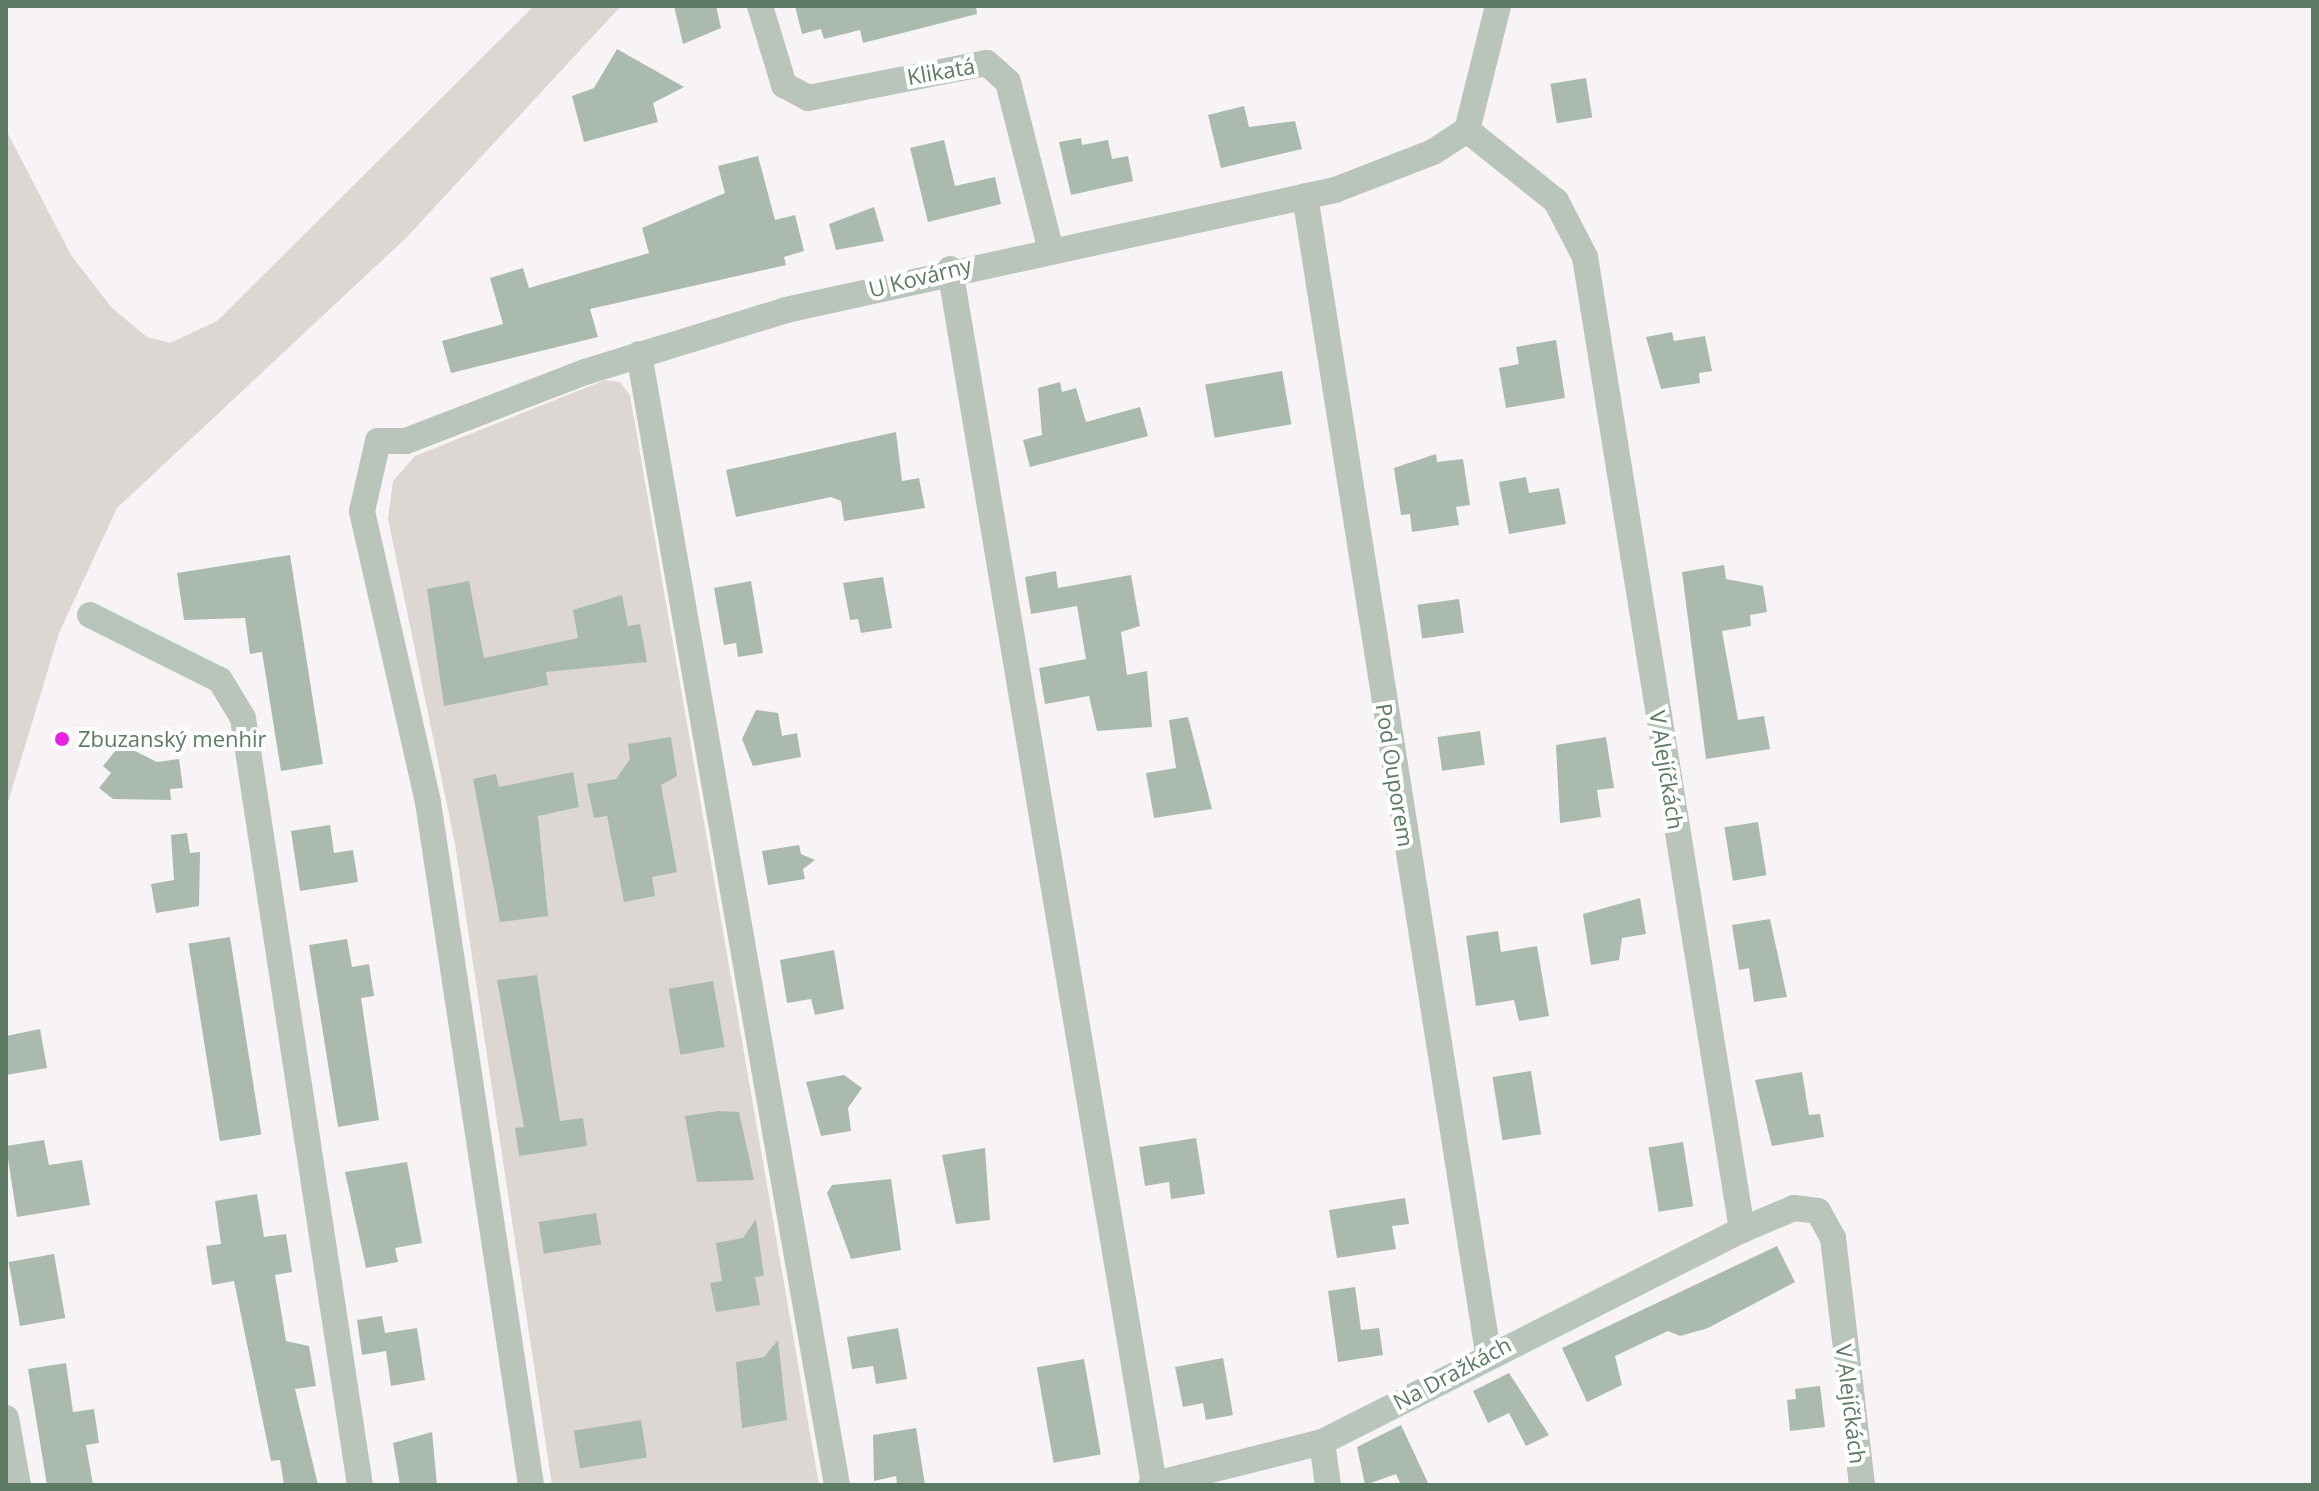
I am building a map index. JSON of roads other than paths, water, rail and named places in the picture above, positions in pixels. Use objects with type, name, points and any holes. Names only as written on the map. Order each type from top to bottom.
[{"type":"street","name":"Klikatá","points":[[760,6],[784,85],[808,98],[987,63],[1008,82],[1050,247]]},
{"type":"street","points":[[1467,130],[1498,6]]},
{"type":"street","name":"U Kovárny","points":[[531,1485],[428,802],[362,511],[378,441],[406,441],[639,354],[950,269],[1305,196],[1433,152],[1467,130]]},
{"type":"street","name":"V Alejíčkách","points":[[1467,130],[1556,201],[1593,289],[1742,1230],[1794,1208],[1818,1211],[1833,1238],[1862,1485]]},
{"type":"street","name":"Pod Ouporem","points":[[1305,196],[1488,1353]]},
{"type":"street","points":[[950,269],[1152,1485]]},
{"type":"street","points":[[639,354],[837,1485]]},
{"type":"street","points":[[90,615],[220,680],[243,718],[360,1485]]},
{"type":"street","name":"Na Dražkách","points":[[1152,1485],[1322,1442],[1488,1353],[1742,1230]]},
{"type":"street","points":[[6,1418],[18,1485]]},
{"type":"street","points":[[1322,1442],[1328,1485]]},
{"type":"place","name":"Zbuzanský menhir","points":[[62,739]]}]
